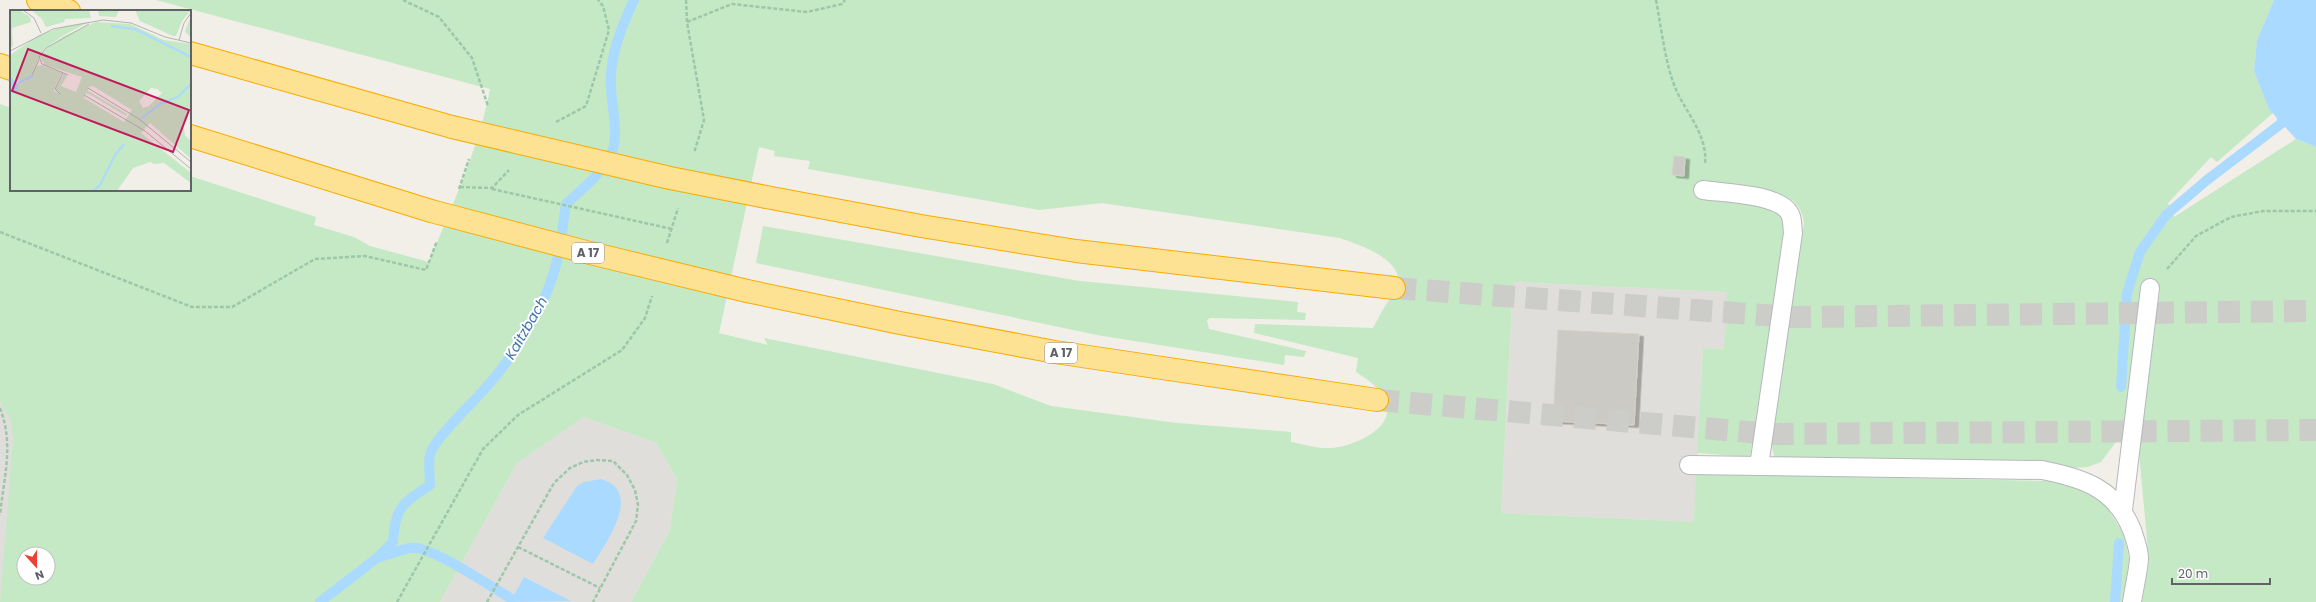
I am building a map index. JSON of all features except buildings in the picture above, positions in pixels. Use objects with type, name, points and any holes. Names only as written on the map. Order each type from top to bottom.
[{"type":"highway","points":[[38,0],[66,10]]},
{"type":"highway","points":[[191,53],[452,127],[670,178],[766,197],[921,226],[1076,251],[1394,288]]},
{"type":"highway","points":[[0,65],[10,69]]},
{"type":"highway","name":"A 17","points":[[191,136],[431,211],[586,252],[747,291],[900,323],[1055,352],[1377,400]]},
{"type":"lane","points":[[1702,190],[1769,199],[1787,210],[1792,222],[1793,233],[1759,466]]},
{"type":"lane","points":[[2123,510],[2150,288]]},
{"type":"lane","points":[[1689,465],[2042,470],[2067,475],[2093,485],[2112,498],[2123,510],[2136,540],[2139,558],[2132,602]]},
{"type":"path","points":[[403,0],[413,2],[439,17],[472,58],[487,105],[494,107]]},
{"type":"path","points":[[586,106],[609,30],[603,6],[598,0]]},
{"type":"path","points":[[686,0],[687,22],[704,120],[693,156]]},
{"type":"path","points":[[687,22],[732,4],[807,12],[842,4],[845,0]]},
{"type":"path","points":[[1656,0],[1672,80],[1699,130],[1706,152],[1702,190]]},
{"type":"path","points":[[492,188],[672,229]]},
{"type":"path","points":[[665,251],[678,207]]},
{"type":"path","points":[[2150,288],[2196,236],[2231,217],[2263,211],[2316,211]]},
{"type":"path","points":[[0,232],[192,307],[232,307],[315,259],[365,256],[426,270]]},
{"type":"path","points":[[397,602],[482,449],[518,415],[622,350],[645,318],[654,288]]},
{"type":"path","points":[[0,408],[6,425],[9,441],[0,515]]},
{"type":"path","points":[[488,602],[554,483],[570,468],[583,462],[597,460],[613,461],[627,474],[636,490],[638,506],[636,521],[593,602]]},
{"type":"path","points":[[518,548],[600,588]]},
{"type":"shaded area","points":[[1513,282],[1728,292],[1725,349],[1703,348],[1694,522],[1501,513]]},
{"type":"shaded area","points":[[0,330],[36,375],[0,602]]},
{"type":"shaded area","points":[[584,417],[656,443],[677,479],[670,530],[631,602],[440,602],[517,463]]},
{"type":"green space","points":[[156,0],[2274,0],[2257,40],[2254,71],[2269,108],[2273,113],[2217,162],[2211,157],[2168,203],[2174,217],[2296,139],[2316,147],[2316,602],[2142,602],[2149,561],[2139,453],[2160,290],[2148,278],[2124,431],[2101,462],[2088,467],[2071,468],[2042,461],[1774,457],[1770,435],[1776,379],[1804,223],[1803,217],[1800,210],[1792,201],[1782,195],[1755,187],[1703,181],[1702,199],[1754,203],[1764,206],[1779,213],[1784,226],[1785,234],[1750,457],[1697,453],[1703,348],[1724,349],[1727,292],[1513,282],[1501,513],[1694,522],[1696,474],[2051,481],[2079,489],[2104,503],[2125,536],[2129,559],[2124,602],[631,602],[670,530],[677,479],[656,443],[584,417],[517,463],[440,602],[0,602],[13,440],[11,421],[0,401],[0,104],[10,108],[10,191],[191,191],[191,176],[316,217],[314,225],[354,237],[370,246],[429,262],[456,198],[479,133],[490,89]],"holes":[[[759,147],[775,151],[774,156],[810,161],[808,169],[1039,210],[1102,203],[1340,238],[1360,245],[1371,250],[1391,264],[1397,273],[1399,283],[1395,294],[1386,304],[1373,328],[1255,324],[1254,333],[1358,358],[1356,372],[1377,388],[1384,397],[1387,412],[1384,420],[1370,435],[1360,440],[1340,447],[1321,448],[1291,442],[1291,432],[1177,423],[1051,406],[993,384],[764,338],[768,345],[719,333]]]},
{"type":"green space","points":[[763,226],[1080,281],[1298,302],[1297,312],[1306,313],[1305,320],[1210,318],[1207,320],[1209,329],[1306,351],[1304,357],[1285,355],[1284,365],[1097,335],[756,263]]},
{"type":"water","points":[[2274,0],[2316,0],[2316,147],[2296,139],[2269,109],[2254,71],[2257,40]]},
{"type":"water","points":[[601,479],[614,485],[620,494],[621,506],[613,531],[593,564],[543,538],[577,486],[584,482]]},
{"type":"water","points":[[524,577],[571,601],[510,602]]},
{"type":"waterway","name":"Kaitzbach","points":[[320,602],[377,558],[393,542],[398,514],[407,502],[430,485],[429,459],[433,448],[447,429],[484,390],[511,356],[540,306],[555,269],[566,204],[586,186],[605,165],[613,149],[615,134],[611,88],[612,65],[620,32],[634,0]]},
{"type":"waterway","points":[[2121,387],[2127,293],[2140,252],[2166,215],[2207,180],[2282,123],[2281,110]]},
{"type":"waterway","points":[[2115,602],[2119,543]]},
{"type":"waterway","points":[[380,557],[410,548],[420,549],[432,553],[461,568],[512,599]]},
{"type":"tunnel","points":[[1394,288],[1791,317],[2316,311]]},
{"type":"tunnel","points":[[1377,400],[1772,434],[2316,430]]}]
